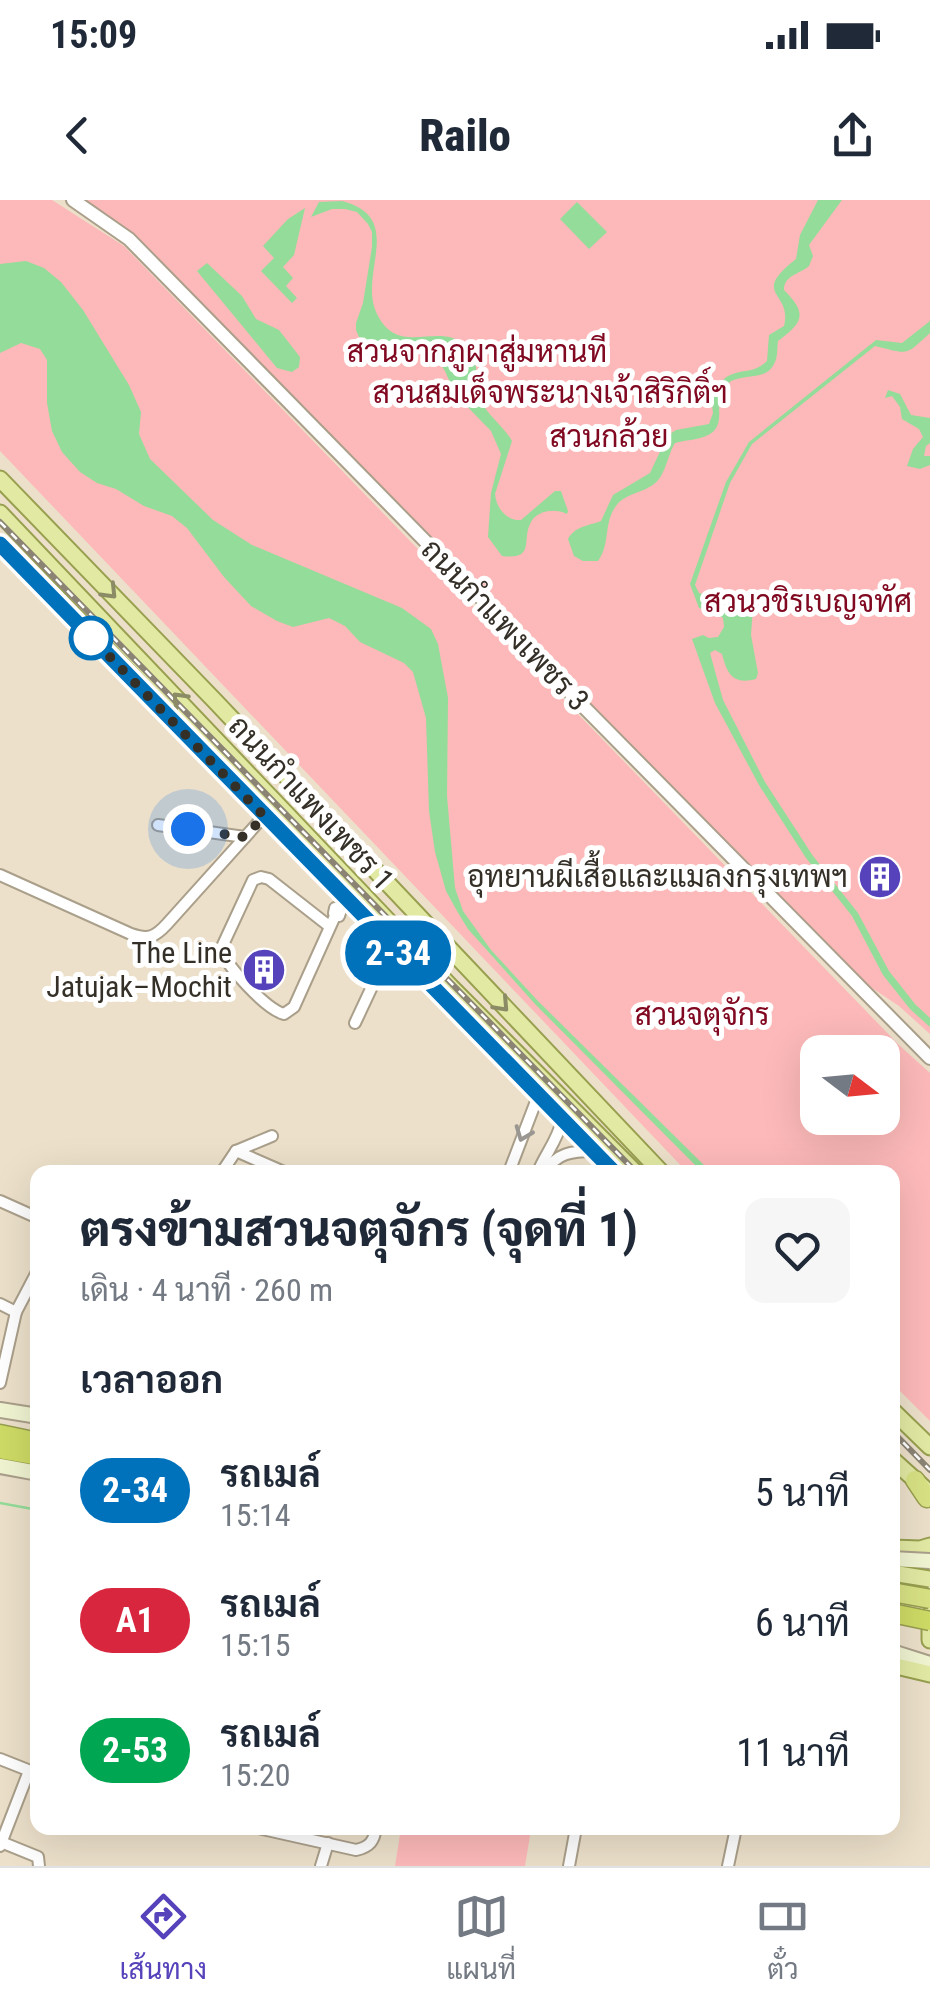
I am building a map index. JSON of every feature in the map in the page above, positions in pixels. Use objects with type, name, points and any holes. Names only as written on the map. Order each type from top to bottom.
[{"type":"highway","points":[[0,1431],[30,1437]]},
{"type":"highway","points":[[0,1450],[30,1456]]},
{"type":"highway","points":[[915,1480],[929,1500]]},
{"type":"highway","points":[[900,1602],[930,1599]]},
{"type":"highway","points":[[900,1605],[930,1615]]},
{"type":"highway","points":[[900,1607],[930,1629]]},
{"type":"main road","name":"ถนนกำแพงเพชร 1","points":[[0,478],[654,1165]]},
{"type":"main road","points":[[0,513],[627,1165]]},
{"type":"main road","points":[[0,544],[264,816],[338,913],[391,946],[607,1165]]},
{"type":"main road","points":[[448,1004],[485,1021]]},
{"type":"main road","points":[[0,1410],[30,1415]]},
{"type":"main road","points":[[900,1418],[930,1447]]},
{"type":"main road","points":[[0,1466],[30,1471]]},
{"type":"main road","points":[[900,1466],[915,1480]]},
{"type":"main road","points":[[900,1552],[930,1546]]},
{"type":"main road","points":[[900,1555],[930,1561]]},
{"type":"main road","points":[[900,1574],[930,1579]]},
{"type":"main road","points":[[930,1615],[930,1640]]},
{"type":"main road","points":[[900,1655],[930,1664]]},
{"type":"main road","points":[[900,1666],[930,1674]]},
{"type":"street","name":"ถนนกำแพงเพชร 3","points":[[73,200],[129,238],[930,1058]]},
{"type":"street","points":[[0,875],[131,934],[149,938],[167,924],[264,816]]},
{"type":"street","points":[[158,825],[245,837]]},
{"type":"street","points":[[258,878],[269,879],[338,913],[294,1008],[284,1014],[274,1010],[230,966],[221,949],[252,880],[258,878]]},
{"type":"street","points":[[355,1023],[391,946]]},
{"type":"street","points":[[512,1165],[538,1096]]},
{"type":"street","points":[[549,1165],[557,1151],[562,1120]]},
{"type":"street","points":[[227,1165],[236,1151],[272,1136]]},
{"type":"street","points":[[236,1151],[268,1165]]},
{"type":"street","points":[[541,1165],[544,1156],[557,1151],[593,1151]]},
{"type":"street","points":[[0,1202],[30,1215]]},
{"type":"street","points":[[1,1380],[16,1312],[30,1285]]},
{"type":"street","points":[[0,1304],[16,1312]]},
{"type":"street","points":[[0,1760],[30,1771]]},
{"type":"street","points":[[30,1779],[1,1844],[38,1857],[39,1866]]},
{"type":"street","points":[[289,1835],[356,1850],[366,1848],[374,1835]]},
{"type":"street","points":[[569,1866],[575,1835]]},
{"type":"street","points":[[728,1866],[735,1835]]},
{"type":"street","points":[[322,1866],[328,1844]]},
{"type":"green space","name":"สวนจตุจักร","points":[[0,200],[52,200],[124,246],[889,1035],[800,1035],[800,1135],[900,1135],[900,1046],[930,1073],[930,1421],[900,1391],[900,1165],[680,1165],[0,451]]},
{"type":"green space","name":"สวนสมเด็จพระนางเจ้าสิริกิติ์ฯ","points":[[81,200],[930,200],[930,1034],[899,1006],[860,980],[434,545]]},
{"type":"green space","points":[[400,1835],[530,1835],[525,1866],[395,1866]]},
{"type":"shaded area","points":[[818,200],[842,200],[809,245],[813,256],[809,266],[785,285],[799,317],[778,341],[777,356],[770,370],[725,386],[713,432],[675,443],[658,480],[618,504],[598,561],[583,561],[574,556],[568,539],[574,531],[601,521],[613,495],[650,473],[670,434],[709,424],[713,413],[711,396],[718,385],[732,374],[767,361],[769,335],[784,326],[783,306],[774,287],[776,280],[796,259],[800,235]]},
{"type":"shaded area","points":[[342,201],[361,209],[372,220],[376,249],[372,298],[386,327],[408,337],[455,339],[471,352],[483,405],[512,441],[495,494],[500,509],[521,520],[555,491],[561,491],[567,514],[552,511],[537,516],[530,524],[525,548],[519,555],[502,556],[488,537],[491,493],[501,454],[491,431],[455,394],[435,356],[397,342],[370,342],[359,337],[356,323],[363,303],[372,232],[357,212],[345,209],[311,217],[319,202]]},
{"type":"shaded area","points":[[577,202],[607,232],[589,249],[560,219]]},
{"type":"shaded area","points":[[305,208],[294,255],[283,267],[293,278],[286,286],[297,298],[292,303],[261,271],[274,258],[263,246],[288,219]]},
{"type":"shaded area","points":[[26,261],[44,268],[61,282],[129,385],[141,412],[139,434],[150,459],[213,520],[252,545],[402,608],[431,629],[438,644],[448,698],[447,796],[455,888],[463,911],[491,950],[538,1001],[704,1165],[695,1165],[535,1004],[468,929],[457,911],[446,891],[435,852],[429,811],[426,718],[413,672],[404,663],[360,642],[345,626],[329,618],[293,627],[251,606],[187,528],[172,516],[144,506],[80,472],[62,452],[52,431],[47,403],[47,360],[40,349],[21,343],[0,353],[0,264]]},
{"type":"shaded area","points":[[207,263],[242,296],[256,319],[279,330],[300,357],[299,367],[292,372],[277,368],[197,271]]},
{"type":"shaded area","points":[[930,321],[930,333],[915,346],[900,352],[875,346],[752,444],[730,483],[695,585],[699,593],[749,597],[758,673],[756,679],[736,679],[722,654],[715,650],[710,653],[723,700],[765,782],[813,856],[858,913],[889,971],[930,1018],[930,1027],[883,975],[852,916],[806,858],[759,785],[715,703],[692,639],[703,635],[718,637],[724,627],[723,618],[699,608],[690,584],[726,482],[749,442],[876,340],[902,343]]},
{"type":"shaded area","points":[[888,390],[900,394],[911,415],[930,418],[930,443],[924,456],[930,456],[930,465],[920,469],[907,466],[923,437],[919,429],[902,419],[892,396],[885,398]]},
{"type":"waterway","points":[[0,1503],[30,1509]]},
{"type":"railway","points":[[0,522],[629,1165]]},
{"type":"railway","points":[[900,1439],[930,1470]]},
{"type":"bus line","name":"2-34","points":[[0,544],[607,1165]]},
{"type":"place","name":"อุทยานผีเสื้อและแมลงกรุงเทพฯ","points":[[880,877]]},
{"type":"place","name":"The Line Jatujak–Mochit","points":[[264,970]]},
{"type":"route","points":[[91,638],[82,628],[264,816],[245,837],[188,829]]},
{"type":"park label","name":"สวนจากภูผาสู่มหานที","points":[[477,352]]},
{"type":"park label","name":"สวนกล้วย","points":[[609,437]]},
{"type":"park label","name":"สวนวชิรเบญจทัศ","points":[[808,602]]}]
